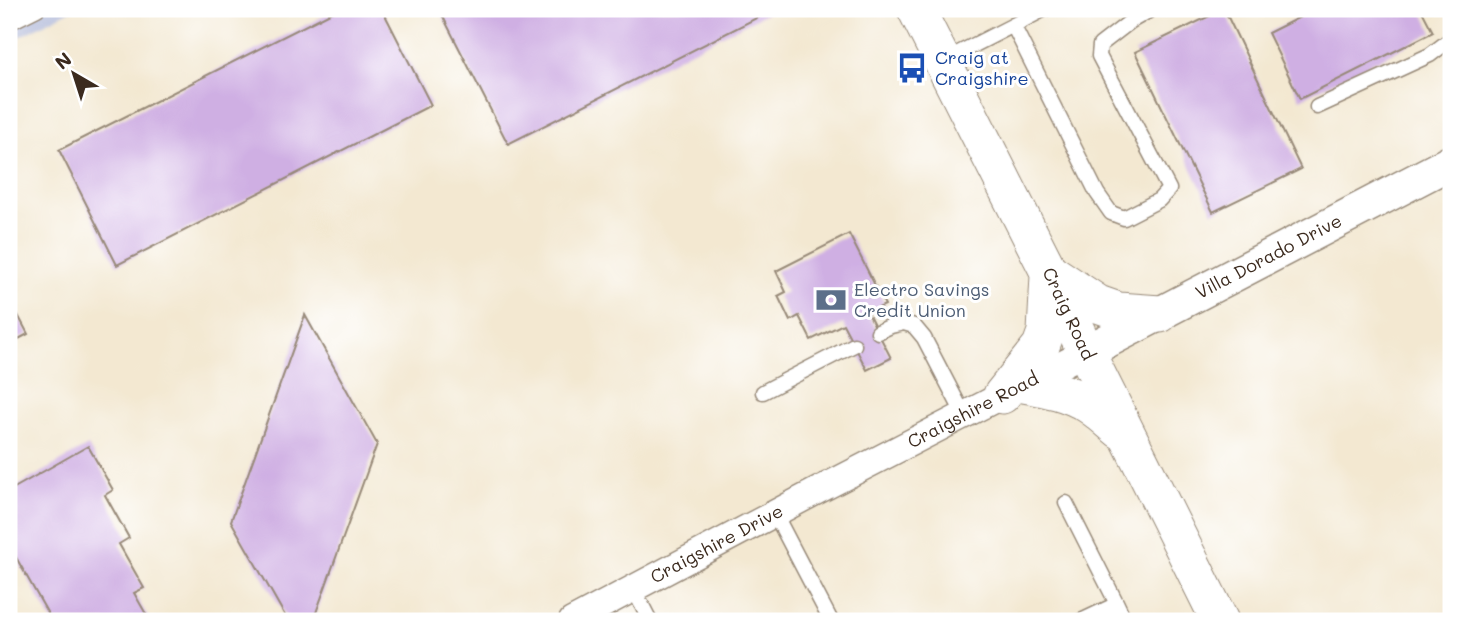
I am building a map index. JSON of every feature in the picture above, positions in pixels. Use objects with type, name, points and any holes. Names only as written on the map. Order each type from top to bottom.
[{"type":"main road","name":"Craig Road","points":[[915,9],[1049,272],[1220,621]]},
{"type":"main road","points":[[1049,272],[1098,304],[1118,311],[1160,314]]},
{"type":"main road","points":[[1013,390],[1041,346],[1046,331],[1049,272]]},
{"type":"main road","points":[[1013,390],[1054,390],[1076,398],[1129,438]]},
{"type":"street","name":"Villa Dorado Drive","points":[[1086,352],[1451,162]]},
{"type":"street","name":"Craigshire Road","points":[[862,468],[1086,352]]},
{"type":"street","name":"Craigshire Drive","points":[[572,621],[862,468]]},
{"type":"lane","points":[[9,23],[37,9]]},
{"type":"lane","points":[[942,61],[1045,9]]},
{"type":"lane","points":[[1013,25],[1097,193],[1111,214],[1124,218],[1159,200],[1169,189],[1099,56],[1100,45],[1152,9]]},
{"type":"lane","points":[[1317,107],[1430,55],[1451,39]]},
{"type":"lane","points":[[878,332],[904,323],[914,326],[924,338],[964,415]]},
{"type":"lane","points":[[763,393],[854,345]]},
{"type":"lane","points":[[1066,503],[1125,621]]},
{"type":"lane","points":[[775,514],[831,621]]},
{"type":"lane","points":[[633,588],[650,621]]},
{"type":"lane","points":[[1082,621],[1117,604]]},
{"type":"shaded area","points":[[9,9],[73,9],[9,42]]},
{"type":"building","points":[[338,9],[382,9],[431,105],[117,265],[59,150]]},
{"type":"building","points":[[439,9],[774,9],[508,144]]},
{"type":"building","points":[[1224,9],[1301,169],[1213,212],[1135,52]]},
{"type":"building","points":[[1316,9],[1421,9],[1433,32],[1300,99],[1268,33]]},
{"type":"building","name":"Electro Savings Credit Union","points":[[849,234],[885,305],[868,313],[891,358],[867,370],[843,324],[811,340],[799,316],[790,321],[778,296],[786,292],[776,271]]},
{"type":"building","points":[[9,298],[28,334],[9,344]]},
{"type":"building","points":[[305,315],[377,444],[313,621],[288,621],[231,521]]},
{"type":"building","points":[[88,446],[113,490],[105,495],[129,538],[119,544],[144,588],[134,593],[150,621],[52,621],[9,545],[9,491]]},
{"type":"place","name":"Craig at Craigshire","points":[[912,68]]},
{"type":"place","name":"Electro Savings Credit Union","points":[[831,300]]}]
